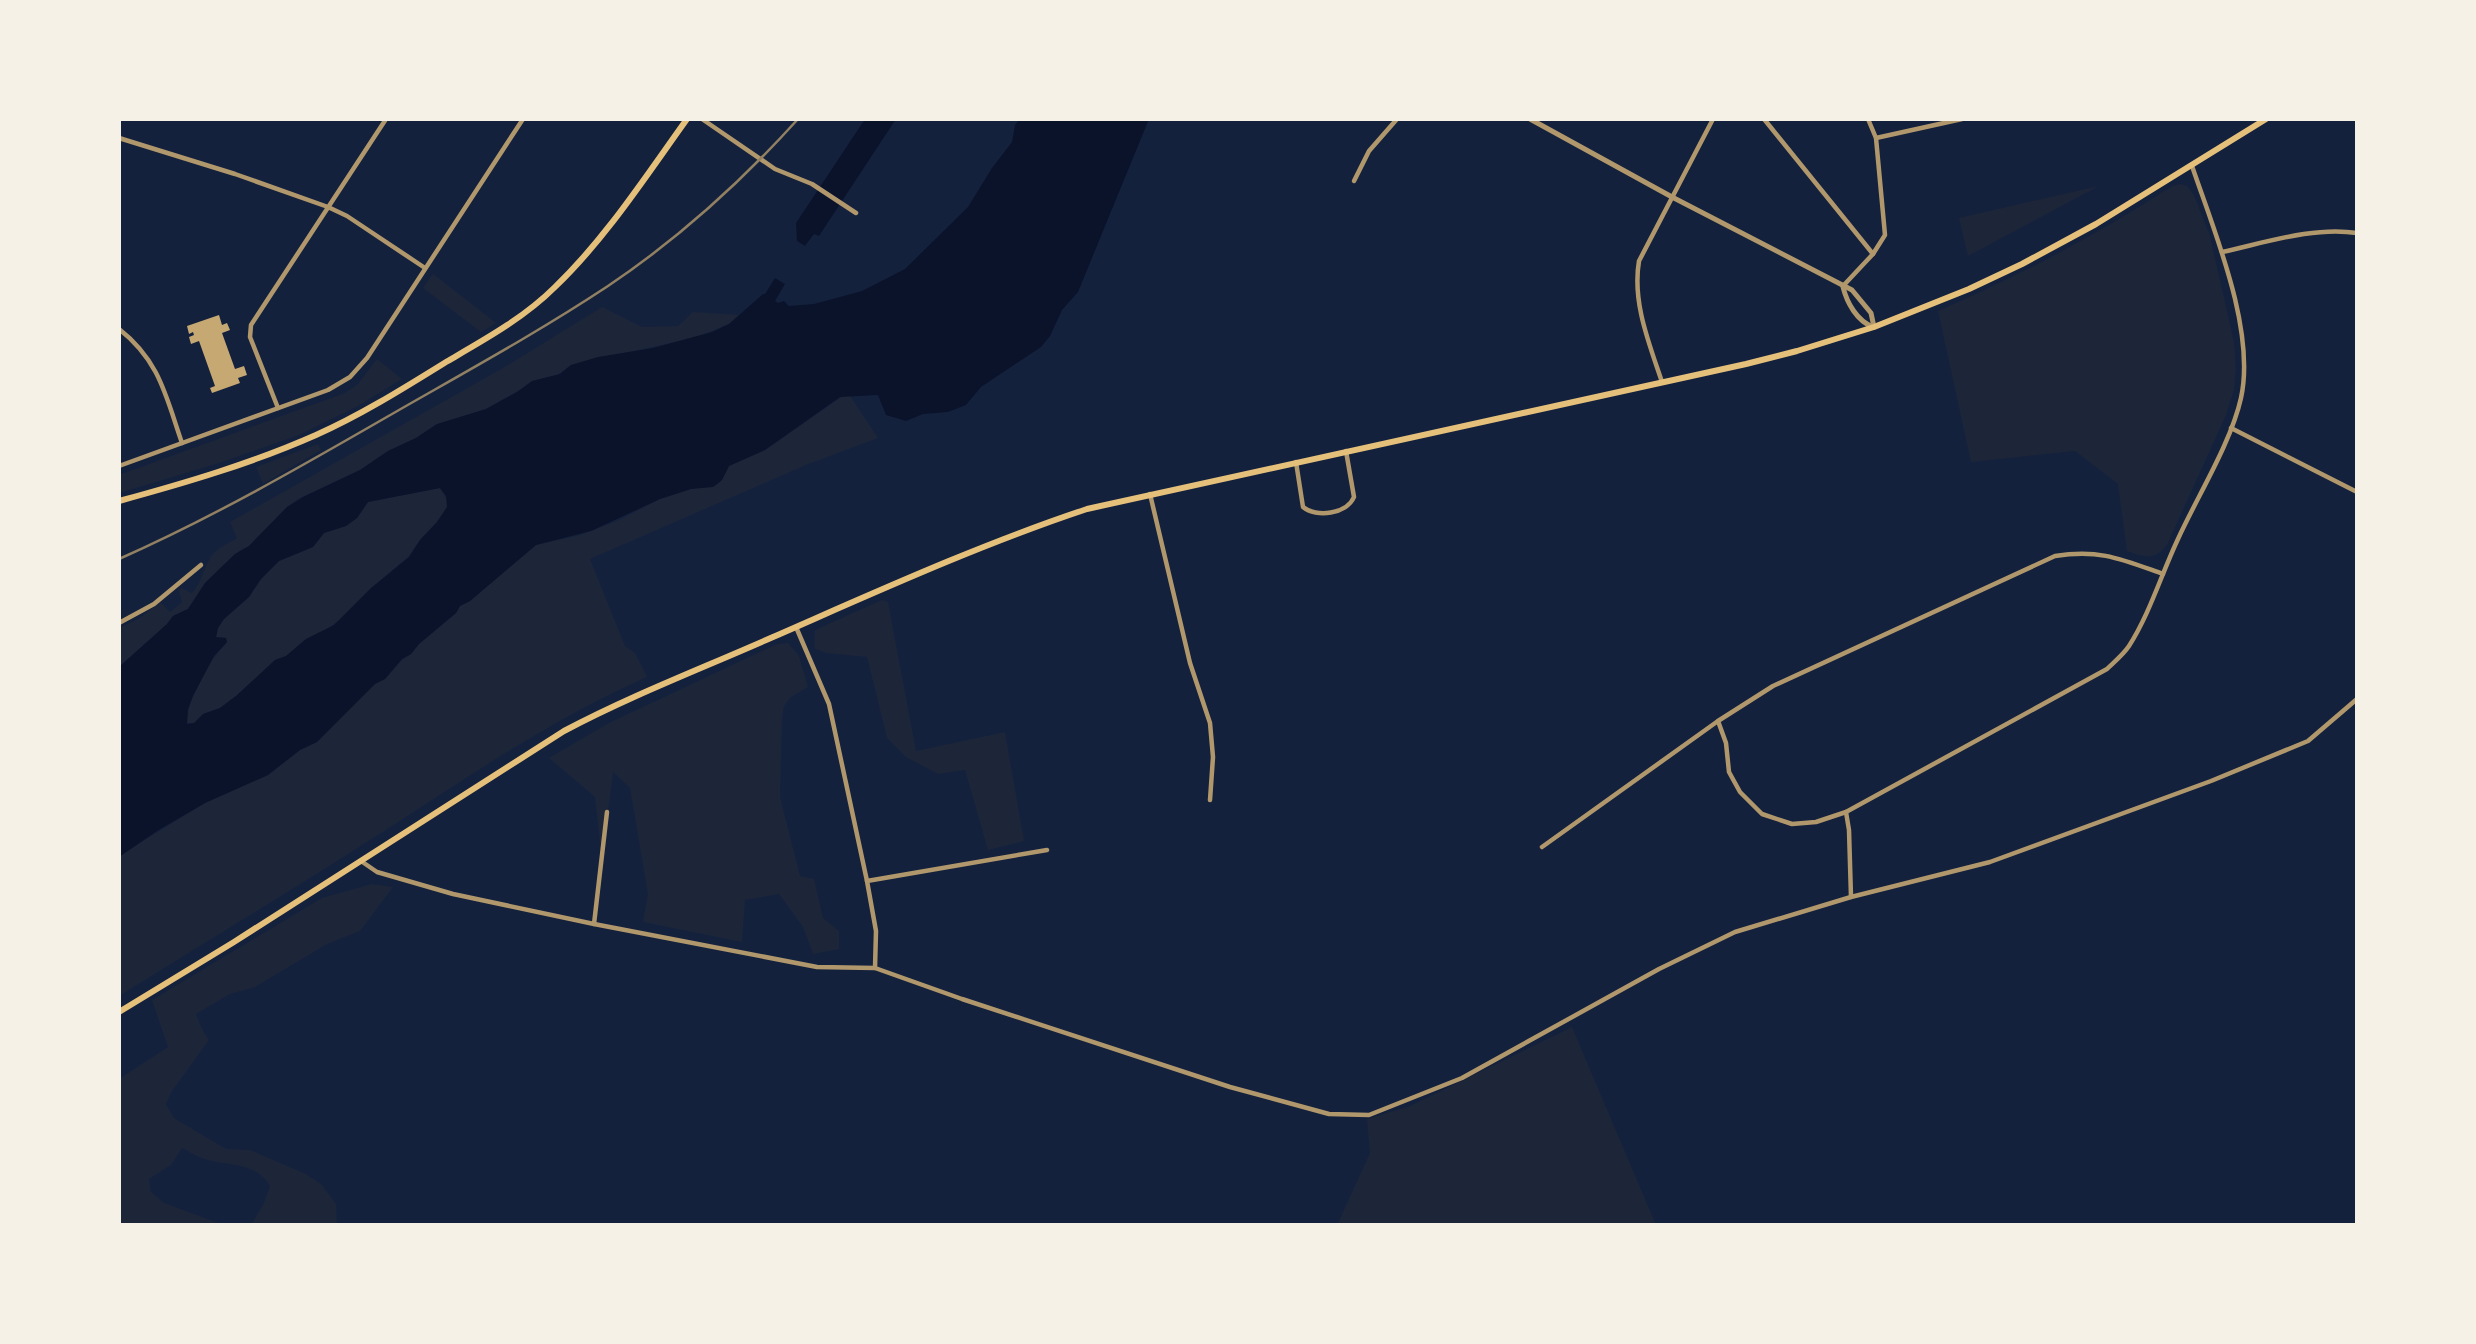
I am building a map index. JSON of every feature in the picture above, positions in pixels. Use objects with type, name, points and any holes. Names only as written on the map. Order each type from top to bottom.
[{"type":"main road","points":[[119,501],[201,477],[312,437],[424,376],[512,322],[541,300],[569,273],[638,187],[687,119]]},
{"type":"main road","points":[[119,1012],[565,731],[619,702],[1013,533],[1087,509],[1150,493],[1662,382],[1797,351],[1874,327],[1969,289],[2031,259],[2096,224],[2266,119]]},
{"type":"street","points":[[278,408],[251,339],[250,327],[386,119]]},
{"type":"street","points":[[119,466],[335,387],[355,373],[523,119]]},
{"type":"street","points":[[702,119],[775,169],[818,188],[856,213]]},
{"type":"street","points":[[1354,181],[1369,151],[1397,119]]},
{"type":"street","points":[[1530,119],[1843,286],[1860,298],[1871,313],[1874,327],[1866,325],[1857,316],[1847,300],[1843,286]]},
{"type":"street","points":[[1662,382],[1640,309],[1636,281],[1639,261],[1713,119]]},
{"type":"street","points":[[1764,119],[1872,254]]},
{"type":"street","points":[[1843,286],[1885,235],[1876,138],[1868,119]]},
{"type":"street","points":[[1876,138],[1962,119]]},
{"type":"street","points":[[119,138],[235,174],[328,207],[347,216],[425,268]]},
{"type":"street","points":[[1718,721],[1726,743],[1729,772],[1740,792],[1762,814],[1792,824],[1816,822],[1846,812],[2106,669],[2127,648],[2231,428],[2241,399],[2245,372],[2238,321],[2222,252],[2192,166]]},
{"type":"street","points":[[2222,252],[2314,234],[2343,231],[2357,233]]},
{"type":"street","points":[[119,329],[154,366],[182,443]]},
{"type":"street","points":[[2231,428],[2357,492]]},
{"type":"street","points":[[1296,461],[1303,507],[1315,513],[1334,511],[1349,505],[1354,498],[1346,451]]},
{"type":"street","points":[[1150,493],[1190,663],[1210,723],[1213,757],[1210,800]]},
{"type":"street","points":[[1542,847],[1718,721],[1773,686],[2055,556],[2081,552],[2112,555],[2163,574]]},
{"type":"street","points":[[119,622],[154,604],[201,565]]},
{"type":"street","points":[[796,627],[829,704],[876,931],[875,968]]},
{"type":"street","points":[[360,861],[377,872],[453,894],[594,924],[817,967],[875,968],[1230,1087],[1329,1114],[1369,1115],[1462,1078],[1659,969],[1735,932],[1851,897],[1990,862],[2269,759],[2308,741],[2357,699]]},
{"type":"street","points":[[594,924],[607,812]]},
{"type":"street","points":[[1846,812],[1851,897]]},
{"type":"street","points":[[867,881],[1047,850]]},
{"type":"shaded area","points":[[865,119],[896,119],[819,236],[814,234],[805,246],[797,241],[796,223]]},
{"type":"shaded area","points":[[1020,119],[1149,119],[1078,292],[1062,310],[1050,336],[1041,347],[981,387],[966,405],[948,412],[923,414],[906,421],[886,415],[878,395],[840,397],[765,450],[729,466],[722,480],[713,487],[691,489],[660,499],[591,531],[536,545],[470,601],[460,606],[456,613],[402,659],[385,679],[375,684],[317,742],[300,750],[268,775],[205,803],[119,857],[119,667],[173,616],[188,609],[205,583],[235,554],[249,546],[287,507],[360,470],[437,424],[486,409],[532,381],[560,374],[571,365],[598,357],[653,348],[712,332],[729,324],[765,294],[775,278],[785,284],[775,301],[784,301],[789,306],[814,304],[862,291],[905,269],[968,207],[1012,142],[1015,125]],"holes":[[[440,488],[446,496],[447,507],[409,557],[370,589],[334,625],[306,639],[286,656],[275,660],[220,708],[203,714],[194,723],[187,724],[188,709],[193,696],[214,656],[227,642],[226,638],[216,637],[218,628],[279,561],[313,547],[324,533],[346,526],[357,518],[368,502]]]},
{"type":"shaded area","points":[[2099,186],[1968,256],[1959,218]]},
{"type":"shaded area","points":[[2172,186],[2187,186],[2194,195],[2210,236],[2234,342],[2234,390],[2226,415],[2167,545],[2158,554],[2144,556],[2127,551],[2118,484],[2075,451],[1971,462],[1938,311],[2057,254]]},
{"type":"shaded area","points":[[433,274],[496,323],[481,332],[423,288]]},
{"type":"shaded area","points":[[602,307],[642,327],[678,326],[693,312],[739,315],[729,324],[697,337],[571,365],[557,375],[537,380],[486,409],[435,425],[360,470],[298,499],[205,583],[188,609],[173,616],[119,667],[119,628],[140,618],[160,602],[170,612],[182,602],[179,591],[181,588],[192,593],[213,555],[237,538],[230,522],[503,368]]},
{"type":"shaded area","points":[[377,359],[402,379],[358,406],[299,435],[219,463],[119,493],[119,475],[345,393],[358,384]]},
{"type":"shaded area","points":[[843,396],[850,396],[878,438],[806,465],[590,559],[625,646],[635,653],[647,677],[578,711],[511,750],[119,996],[119,857],[125,852],[205,803],[268,775],[300,750],[317,742],[375,684],[385,679],[419,644],[456,613],[460,606],[470,601],[536,545],[580,535],[617,521],[660,499],[691,489],[717,485],[729,466],[765,450]]},
{"type":"shaded area","points":[[318,444],[321,450],[263,484],[256,467]]},
{"type":"shaded area","points":[[440,488],[447,500],[447,507],[409,556],[326,630],[306,639],[286,656],[275,660],[220,708],[203,714],[194,723],[187,723],[200,680],[226,644],[226,638],[216,637],[218,628],[279,561],[313,547],[324,533],[346,526],[357,518],[368,502]]},
{"type":"shaded area","points":[[882,600],[888,602],[916,751],[1005,732],[1024,841],[988,850],[965,770],[938,774],[906,757],[887,738],[867,657],[826,653],[814,648],[815,630]]},
{"type":"shaded area","points":[[788,643],[799,656],[808,687],[791,697],[784,706],[780,797],[800,876],[814,879],[823,918],[839,931],[839,949],[813,954],[803,927],[779,894],[745,900],[742,942],[643,922],[648,894],[630,788],[613,772],[604,845],[600,842],[595,797],[549,758],[609,723],[777,644]]},
{"type":"shaded area","points":[[372,884],[393,887],[360,931],[327,944],[255,987],[230,994],[196,1014],[209,1040],[172,1091],[166,1104],[174,1118],[226,1149],[250,1150],[306,1174],[321,1184],[336,1204],[337,1225],[251,1225],[270,1186],[265,1179],[251,1169],[205,1159],[182,1148],[171,1165],[149,1179],[151,1192],[164,1203],[224,1225],[119,1225],[119,1079],[168,1047],[152,1000],[322,898]]},
{"type":"shaded area","points":[[1572,1027],[1656,1225],[1337,1225],[1370,1153],[1367,1119],[1410,1106]]},
{"type":"building","points":[[219,315],[222,325],[227,323],[230,330],[222,333],[235,369],[244,366],[247,375],[238,378],[240,383],[212,393],[210,388],[215,386],[199,341],[191,344],[189,337],[194,335],[193,332],[189,334],[187,326]]},
{"type":"railway","points":[[119,559],[191,525],[296,469],[504,350],[608,286],[659,249],[708,208],[755,165],[798,119]]}]
